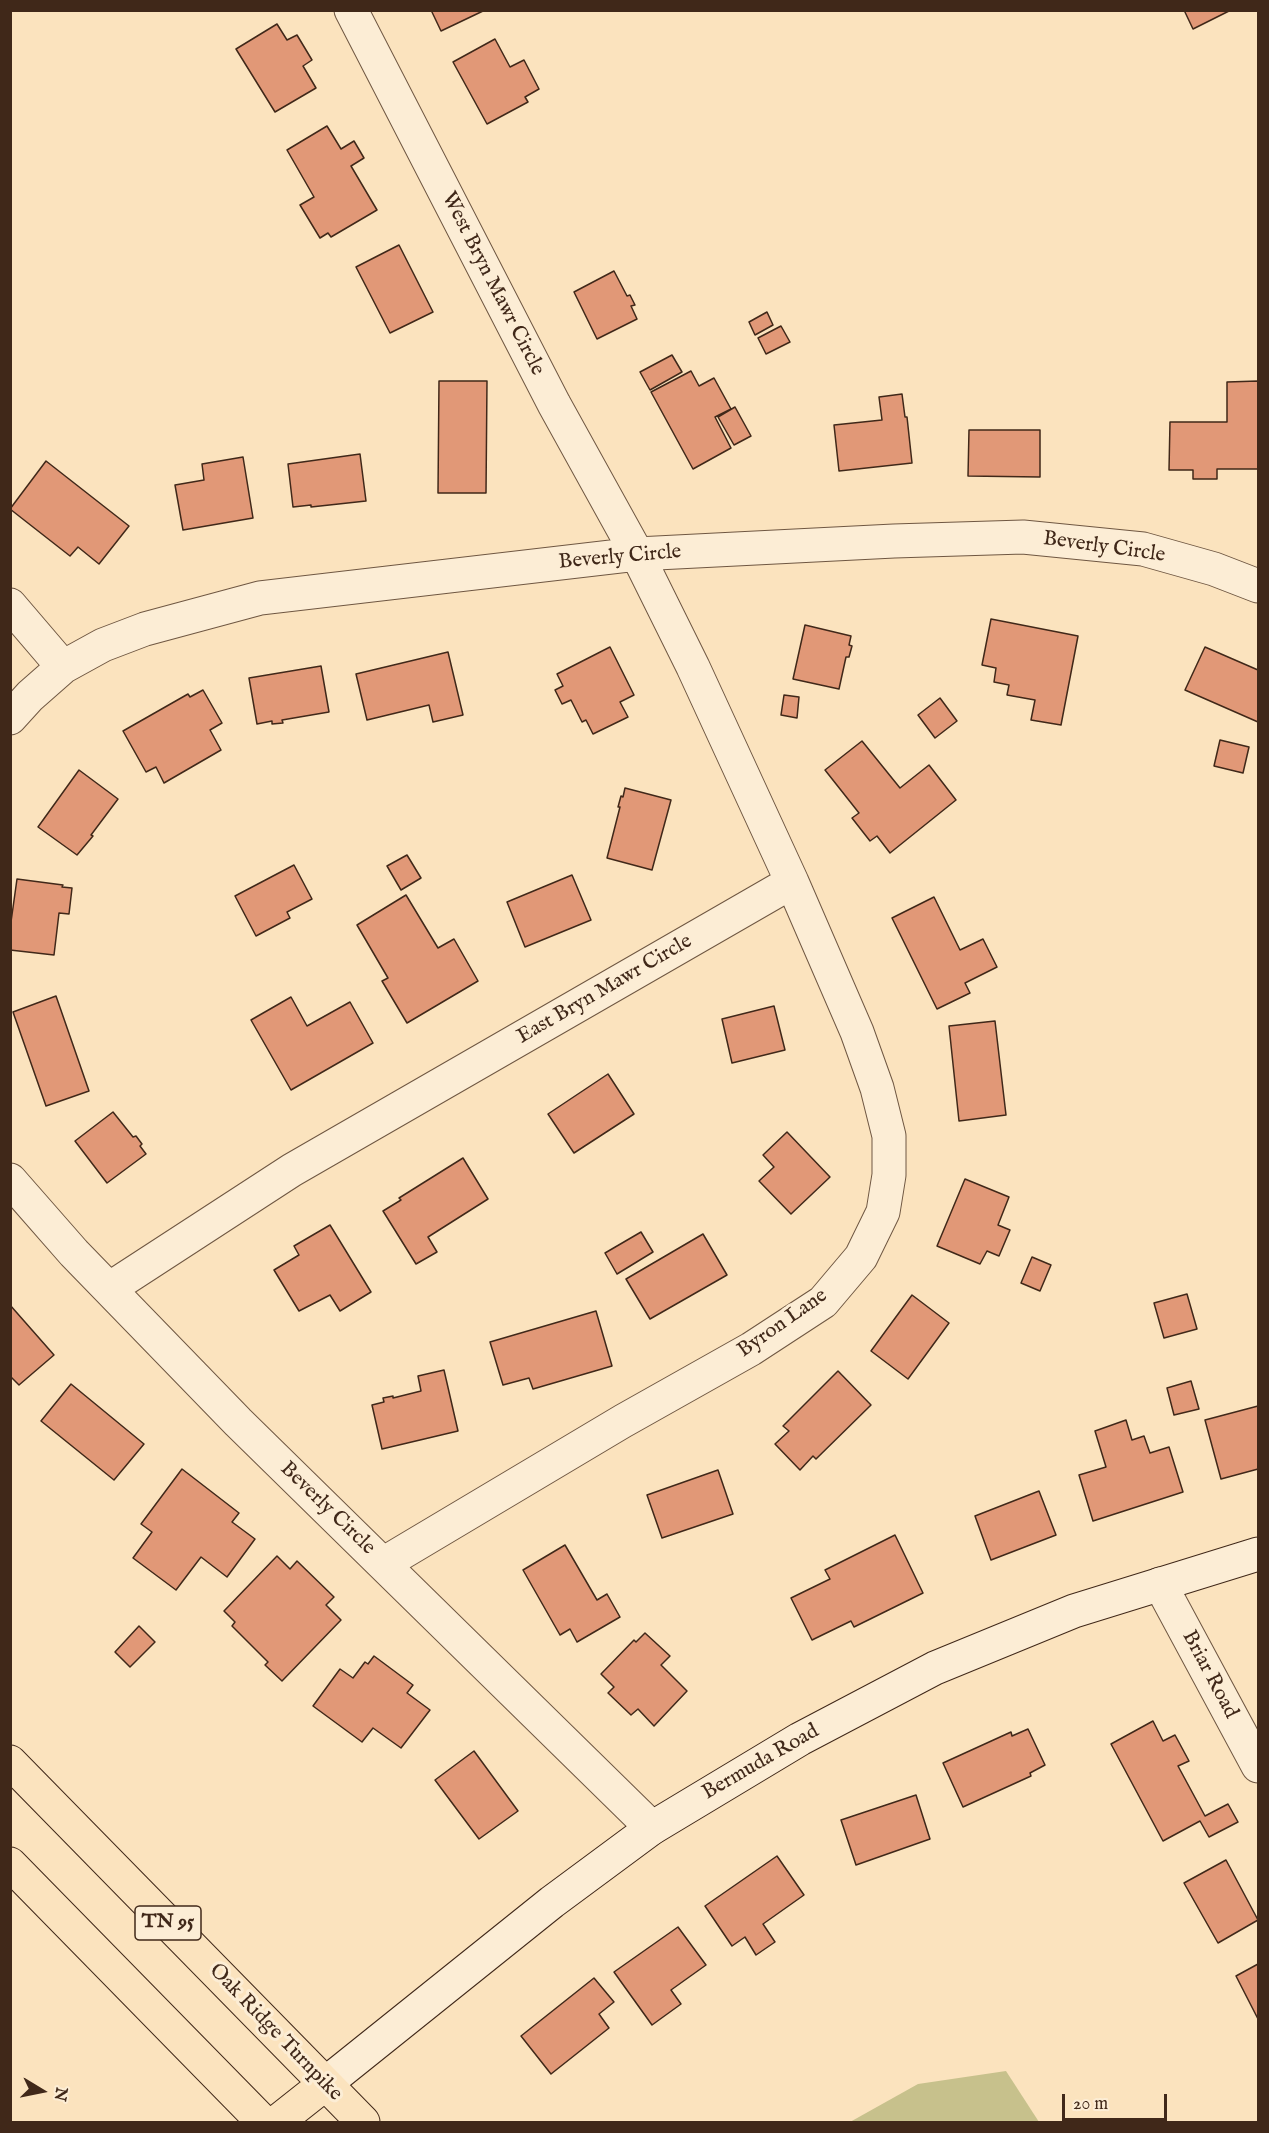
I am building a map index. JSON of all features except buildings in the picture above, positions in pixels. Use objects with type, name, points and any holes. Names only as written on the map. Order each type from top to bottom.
[{"type":"highway","name":"Oak Ridge Turnpike","points":[[10,1762],[363,2122]]},
{"type":"highway","points":[[10,1864],[263,2122]]},
{"type":"highway","points":[[277,2122],[325,2084]]},
{"type":"street","name":"West Bryn Mawr Circle","points":[[351,10],[554,404],[637,554]]},
{"type":"street","name":"Beverly Circle","points":[[10,718],[30,696],[63,667],[103,645],[146,629],[260,598],[637,554],[894,540],[1023,537],[1143,549],[1214,569],[1258,586]]},
{"type":"street","points":[[637,554],[693,667],[792,882]]},
{"type":"street","points":[[10,605],[63,667]]},
{"type":"street","name":"East Bryn Mawr Circle","points":[[109,1289],[302,1164],[792,882]]},
{"type":"street","name":"Byron Lane","points":[[383,1564],[623,1421],[751,1349],[823,1302],[861,1257],[883,1212],[889,1175],[889,1136],[878,1089],[857,1032],[792,882]]},
{"type":"street","name":"Beverly Circle","points":[[10,1180],[109,1289],[238,1422],[652,1828]]},
{"type":"street","name":"Bermuda Road","points":[[325,2084],[552,1902],[652,1828],[800,1738],[935,1668],[1074,1611],[1258,1554]]},
{"type":"street","name":"Briar Road","points":[[1160,1584],[1258,1766]]},
{"type":"shaded area","points":[[1006,2071],[1039,2122],[850,2122],[918,2084]]}]
